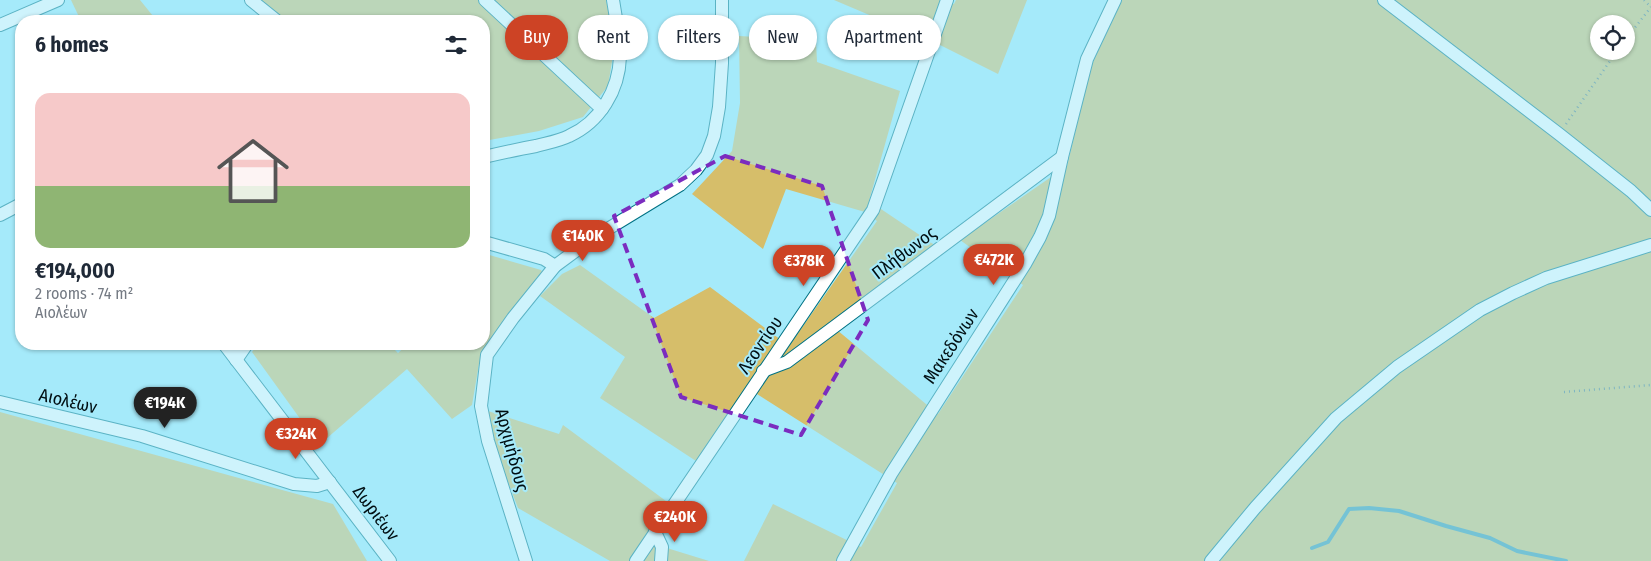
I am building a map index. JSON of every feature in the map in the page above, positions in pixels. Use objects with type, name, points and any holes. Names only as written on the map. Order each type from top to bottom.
[{"type":"street","points":[[25,15],[58,0]]},
{"type":"street","points":[[251,0],[270,15]]},
{"type":"street","points":[[485,0],[602,109]]},
{"type":"street","points":[[490,156],[569,136],[591,121],[602,109],[615,85],[620,58],[613,0]]},
{"type":"street","name":"Αρχιμήδους","points":[[526,561],[488,441],[481,406],[487,355],[555,266],[593,238],[680,185],[696,170],[707,155],[714,136],[720,107],[722,0]]},
{"type":"street","name":"Λεοντίου","points":[[636,561],[873,210],[947,0]]},
{"type":"street","name":"Μακεδόνων","points":[[843,561],[890,474],[1025,264],[1040,237],[1049,216],[1087,59],[1115,0]]},
{"type":"street","points":[[1384,0],[1560,134],[1632,191],[1651,210]]},
{"type":"street","points":[[0,26],[15,19]]},
{"type":"street","name":"Πλήθωνος","points":[[763,371],[787,362],[1062,156]]},
{"type":"street","points":[[0,215],[15,207]]},
{"type":"street","points":[[490,244],[544,259],[555,266]]},
{"type":"street","points":[[1211,561],[1255,508],[1336,418],[1397,367],[1480,310],[1513,293],[1546,278],[1651,245]]},
{"type":"street","name":"Δωριέων","points":[[228,350],[390,561]]},
{"type":"street","points":[[236,360],[243,350]]},
{"type":"street","name":"Αιολέων","points":[[0,402],[142,436],[294,484],[317,486],[330,482]]},
{"type":"street","points":[[655,532],[662,547],[661,561]]},
{"type":"path","points":[[1635,27],[1651,7],[1644,0]]},
{"type":"path","points":[[1560,134],[1611,60]]},
{"type":"path","points":[[1564,392],[1651,386]]},
{"type":"highlighted area","points":[[725,156],[822,186],[868,320],[801,435],[681,397],[614,216]]},
{"type":"shaded area","points":[[71,0],[140,0],[152,15],[78,15]]},
{"type":"shaded area","points":[[260,0],[606,0],[609,15],[578,15],[578,60],[612,60],[608,86],[583,117],[539,131],[490,140],[490,15],[278,15]]},
{"type":"shaded area","points":[[834,0],[944,0],[954,4],[956,0],[1027,0],[998,74],[941,46],[941,15],[869,15]]},
{"type":"shaded area","points":[[1122,0],[1651,0],[1651,561],[744,561],[773,504],[861,547],[897,483],[746,387],[696,461],[600,398],[625,357],[540,296],[562,274],[580,265],[654,318],[710,287],[789,346],[877,221],[865,212],[786,189],[763,249],[692,194],[732,151],[740,103],[739,36],[749,37],[749,60],[817,60],[817,62],[900,91],[869,201],[936,246],[831,325],[938,414],[1023,285],[960,240],[1067,166],[1091,66]]},
{"type":"shaded area","points":[[490,255],[541,270],[544,275],[490,343]]},
{"type":"shaded area","points":[[254,350],[395,350],[398,353],[401,350],[486,350],[479,364],[472,405],[452,419],[407,369],[319,445],[252,352]]},
{"type":"shaded area","points":[[488,411],[559,434],[563,425],[666,501],[649,535],[670,549],[709,561],[610,561],[518,508],[498,456]]},
{"type":"shaded area","points":[[0,412],[333,504],[367,561],[0,561]]},
{"type":"waterway","points":[[1312,548],[1328,542],[1349,509],[1369,508],[1399,511],[1490,538],[1517,551],[1566,561]]}]
